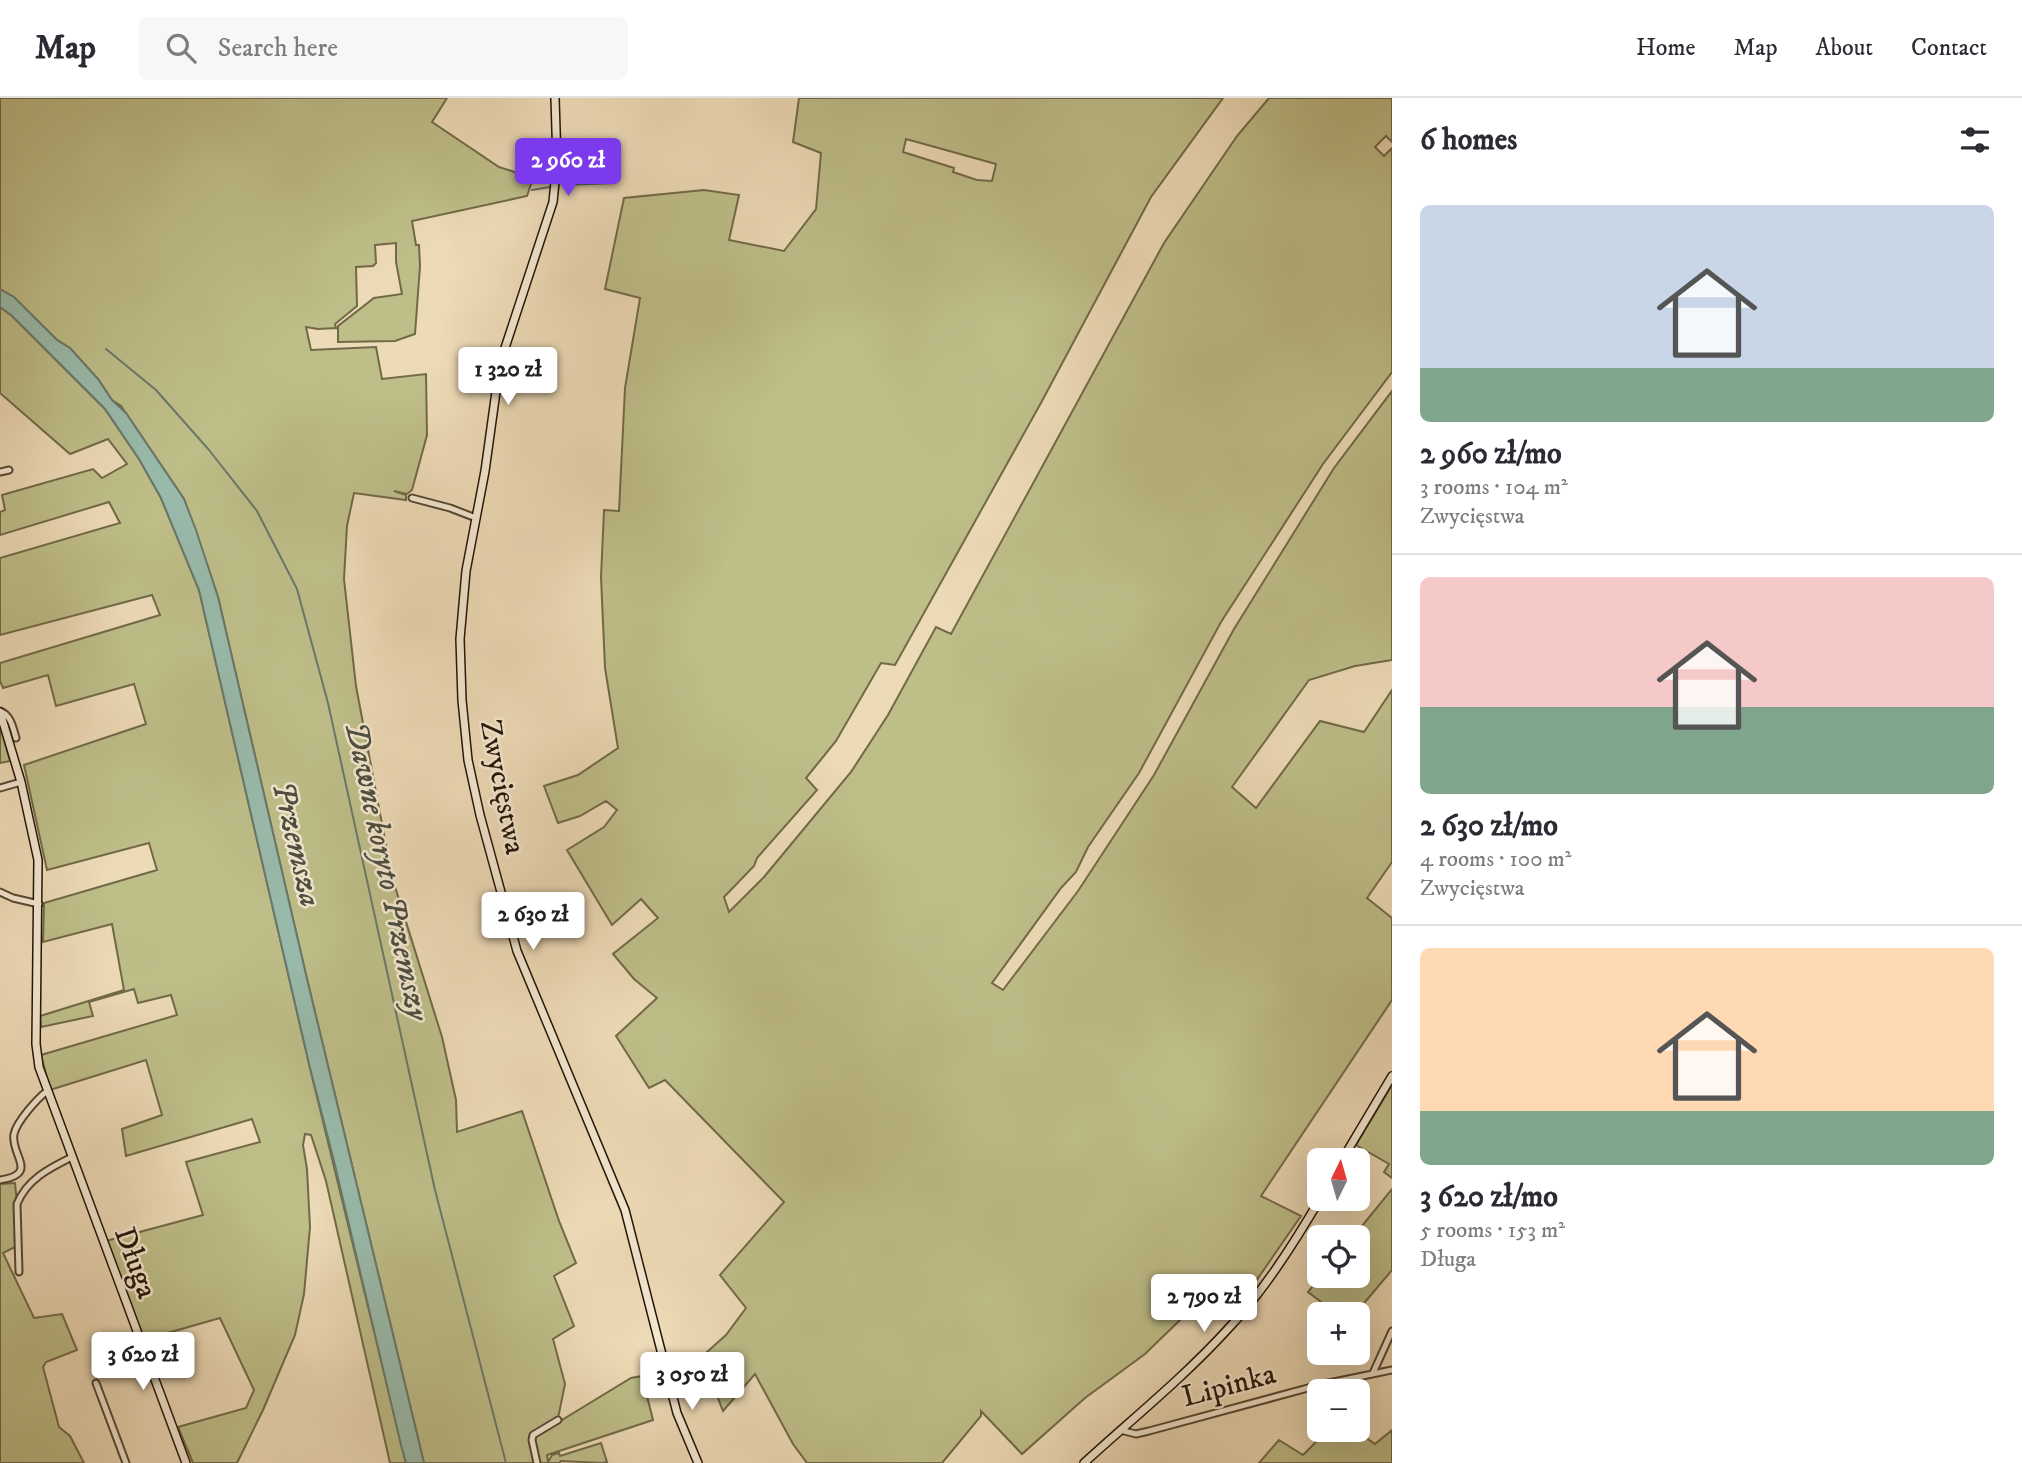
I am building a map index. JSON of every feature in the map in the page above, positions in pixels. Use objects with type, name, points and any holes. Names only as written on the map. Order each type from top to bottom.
[{"type":"street","name":"Zwycięstwa","points":[[555,98],[557,162],[553,202],[500,363],[466,571],[460,628],[464,722],[472,782],[517,951],[630,1225],[677,1413],[698,1463]]},
{"type":"street","points":[[0,472],[9,470]]},
{"type":"street","points":[[412,498],[476,518]]},
{"type":"street","name":"Długa","points":[[0,711],[9,717],[16,738]]},
{"type":"street","name":"Długa","points":[[0,711],[21,782],[38,860],[36,1044],[39,1067],[186,1463]]},
{"type":"street","points":[[0,788],[21,782]]},
{"type":"street","points":[[0,892],[39,904]]},
{"type":"street","points":[[1349,1148],[1392,1076]]},
{"type":"street","points":[[0,1180],[14,1178],[19,1173],[21,1162],[14,1132],[36,1101],[47,1091]]},
{"type":"street","points":[[19,1272],[17,1204],[20,1197],[42,1172],[72,1157]]},
{"type":"street","points":[[1084,1463],[1205,1354],[1228,1329],[1287,1251],[1312,1211]]},
{"type":"street","points":[[1373,1373],[1392,1331]]},
{"type":"street","name":"Lipinka","points":[[1120,1430],[1136,1434],[1319,1385],[1392,1370]]},
{"type":"street","points":[[96,1383],[126,1463]]},
{"type":"street","points":[[537,1463],[533,1435],[558,1420]]},
{"type":"green space","points":[[0,98],[447,98],[432,122],[499,167],[533,178],[527,196],[412,221],[416,245],[419,245],[420,266],[415,334],[395,341],[338,342],[338,326],[374,298],[402,294],[396,262],[396,243],[375,245],[376,263],[373,266],[356,267],[357,306],[335,324],[336,328],[306,327],[311,350],[376,347],[382,379],[426,374],[427,435],[412,490],[407,494],[394,491],[406,495],[406,500],[354,493],[347,526],[344,579],[356,686],[392,877],[442,1037],[456,1100],[457,1132],[522,1111],[576,1263],[554,1276],[574,1326],[553,1339],[565,1384],[557,1423],[631,1378],[642,1376],[653,1420],[547,1455],[548,1462],[552,1455],[559,1453],[560,1456],[601,1443],[607,1462],[424,1463],[218,597],[184,499],[121,406],[112,400],[98,379],[70,348],[57,340],[14,298],[0,289]]},
{"type":"green space","points":[[799,98],[1223,98],[1151,197],[1042,401],[895,665],[881,663],[836,741],[806,778],[817,790],[757,858],[754,866],[724,897],[729,912],[764,877],[851,772],[888,715],[936,627],[951,634],[1164,243],[1237,136],[1269,98],[1392,98],[1392,142],[1386,136],[1375,147],[1384,156],[1392,148],[1392,372],[1323,464],[1221,622],[1139,773],[1088,847],[1076,872],[1061,888],[992,983],[1003,990],[1078,891],[1154,775],[1234,629],[1334,468],[1392,391],[1392,660],[1355,666],[1309,680],[1232,787],[1256,808],[1320,721],[1364,732],[1392,690],[1392,862],[1367,898],[1392,918],[1392,1000],[1261,1196],[1301,1216],[1245,1297],[1204,1280],[1180,1320],[1145,1354],[1085,1398],[1022,1454],[981,1411],[981,1416],[942,1463],[807,1463],[793,1444],[755,1374],[723,1411],[718,1398],[729,1390],[732,1378],[727,1368],[707,1352],[726,1335],[746,1308],[720,1275],[784,1202],[665,1080],[649,1088],[616,1036],[657,998],[634,979],[613,954],[658,918],[641,899],[612,925],[567,850],[604,827],[617,810],[606,801],[580,816],[558,823],[544,786],[578,775],[618,748],[605,668],[601,577],[604,510],[619,511],[625,388],[640,298],[605,289],[624,198],[704,190],[739,195],[729,240],[784,251],[816,209],[821,153],[793,142]],"holes":[[[906,139],[996,164],[992,181],[977,180],[953,172],[954,168],[903,152]]]},
{"type":"green space","points":[[0,307],[105,409],[139,459],[161,498],[199,590],[310,1068],[406,1463],[390,1463],[326,1181],[311,1135],[305,1134],[303,1145],[310,1227],[304,1294],[295,1335],[237,1463],[193,1463],[178,1427],[246,1408],[254,1390],[220,1318],[143,1340],[106,1241],[203,1215],[186,1162],[260,1142],[252,1119],[126,1156],[122,1129],[162,1115],[146,1060],[50,1090],[41,1055],[177,1015],[171,995],[138,1003],[134,989],[89,1002],[93,1016],[41,1027],[40,1016],[124,990],[112,924],[43,942],[44,903],[157,870],[149,843],[47,870],[24,765],[146,724],[134,684],[56,706],[48,675],[3,688],[0,681],[0,663],[160,615],[152,595],[0,635],[0,558],[120,523],[109,502],[0,535],[0,512],[5,510],[2,495],[93,469],[102,478],[127,464],[108,439],[70,454],[0,393]]},
{"type":"green space","points":[[0,726],[10,761],[0,763]]},
{"type":"green space","points":[[1392,1085],[1392,1178],[1384,1172],[1389,1164],[1370,1153],[1370,1148],[1356,1145]]},
{"type":"green space","points":[[15,1183],[21,1244],[3,1253],[34,1318],[62,1314],[77,1350],[46,1362],[43,1367],[59,1427],[70,1436],[84,1463],[0,1463],[0,1184]]},
{"type":"green space","points":[[1392,1189],[1392,1270],[1365,1302],[1321,1302],[1308,1292],[1311,1288],[1370,1288],[1370,1225],[1363,1225]]},
{"type":"green space","points":[[1392,1430],[1392,1463],[1259,1463],[1279,1440],[1303,1455],[1316,1442],[1370,1440],[1375,1444]]},
{"type":"shaded area","points":[[0,289],[14,297],[57,340],[70,348],[98,379],[112,400],[126,413],[184,499],[196,530],[218,597],[424,1463],[406,1463],[401,1445],[199,590],[161,498],[139,459],[105,409],[0,307]]},
{"type":"waterway","points":[[563,185],[615,183]]},
{"type":"waterway","points":[[532,190],[550,187]]},
{"type":"waterway","name":"Dawne koryto Przemszy","points":[[106,349],[156,390],[209,450],[257,511],[297,589],[328,703],[435,1190],[506,1463]]},
{"type":"water label","name":"Przemsza","points":[[296,844]]}]
